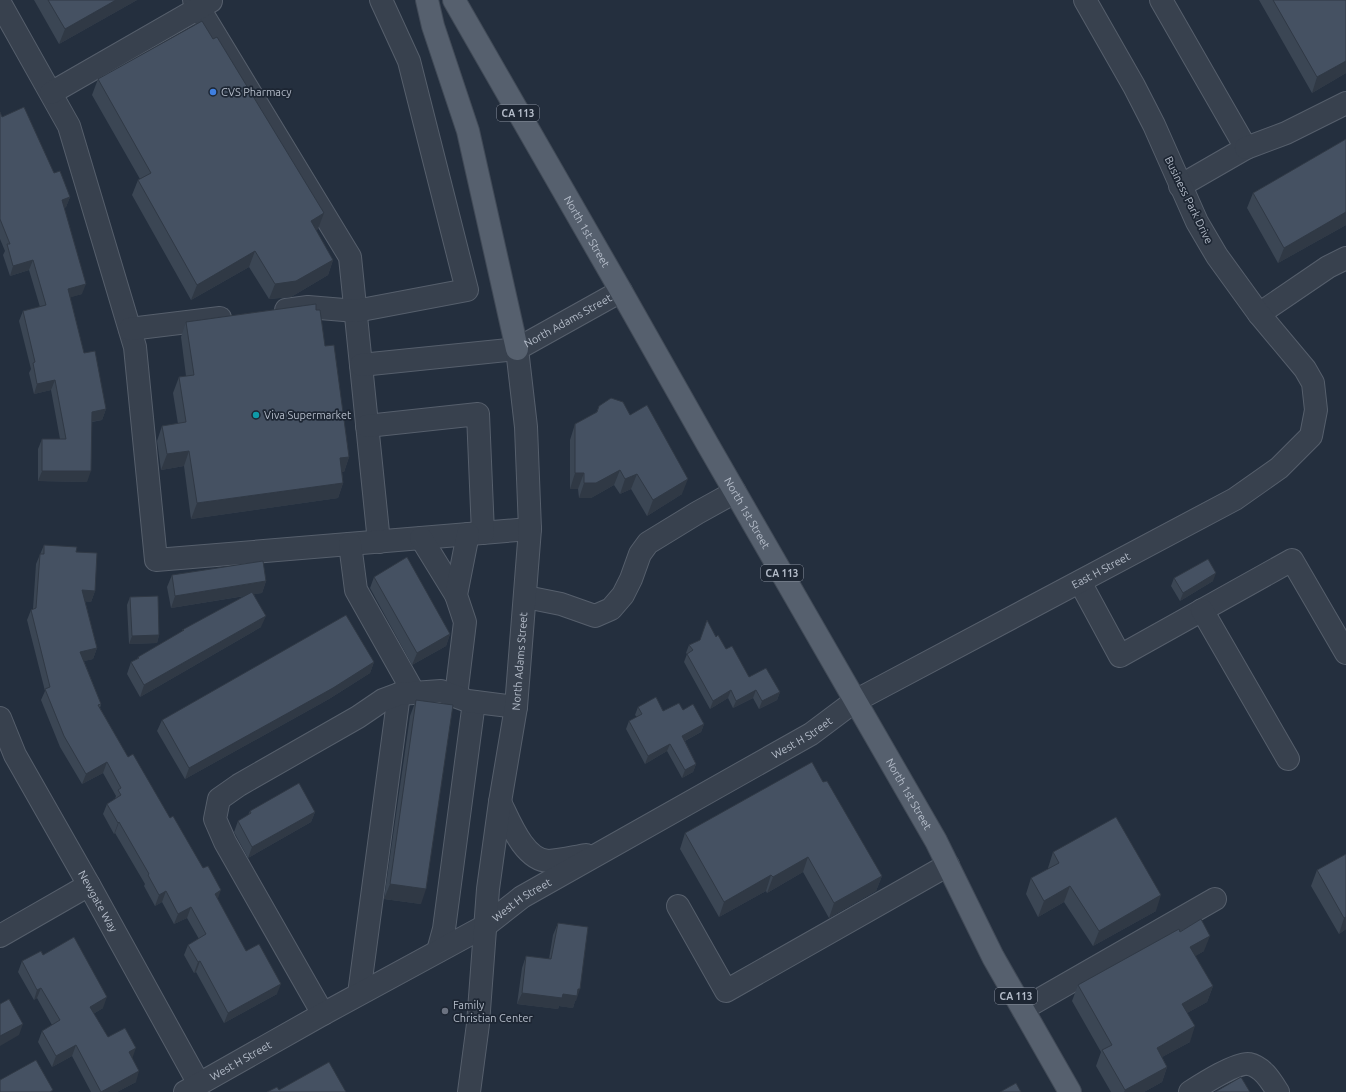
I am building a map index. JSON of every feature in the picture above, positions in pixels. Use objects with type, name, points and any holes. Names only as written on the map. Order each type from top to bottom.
[{"type":"main road","points":[[427,0],[433,26],[468,131],[517,349]]},
{"type":"main road","name":"North 1st Street","points":[[454,0],[936,841],[993,957],[1070,1092]]},
{"type":"street","points":[[270,312],[308,307],[356,311],[467,290],[408,61],[381,0]]},
{"type":"street","name":"Business Park Drive","points":[[1085,0],[1134,86],[1154,125],[1197,222],[1217,256],[1259,314],[1305,369],[1313,383],[1316,410]]},
{"type":"street","points":[[1161,0],[1246,148]]},
{"type":"street","points":[[51,93],[202,2],[350,257],[379,542]]},
{"type":"street","points":[[0,3],[69,126],[130,329],[135,347],[156,560],[530,529]]},
{"type":"street","points":[[1180,186],[1246,148],[1286,133],[1346,103]]},
{"type":"street","points":[[1259,314],[1328,267],[1346,258]]},
{"type":"street","name":"North Adams Street","points":[[469,1092],[478,1024],[488,890],[500,802],[516,707],[526,598],[530,529],[526,427],[517,349],[621,291]]},
{"type":"street","points":[[130,329],[238,316]]},
{"type":"street","points":[[361,365],[517,349]]},
{"type":"street","name":"East H Street","points":[[856,701],[1235,499],[1280,468],[1311,436],[1316,410]]},
{"type":"street","points":[[368,426],[478,414],[475,534],[456,595]]},
{"type":"street","points":[[526,598],[561,604],[595,616],[611,608],[623,595],[640,554],[648,543],[735,492]]},
{"type":"street","points":[[421,538],[456,595],[465,622],[465,699],[444,929],[438,951]]},
{"type":"street","points":[[350,544],[356,590],[407,693],[359,994]]},
{"type":"street","points":[[1080,582],[1120,656],[1292,560],[1346,653]]},
{"type":"street","points":[[1202,610],[1288,759]]},
{"type":"street","points":[[323,1014],[225,842],[215,819],[218,800],[239,785],[358,717],[384,700],[407,693],[441,690],[465,699],[516,707]]},
{"type":"street","name":"West H Street","points":[[192,1088],[359,994],[485,926],[522,897],[811,734],[856,701]]},
{"type":"street","name":"Newgate Way","points":[[0,718],[15,755],[89,886],[192,1088]]},
{"type":"street","points":[[500,802],[521,842],[530,853],[548,861],[597,854]]},
{"type":"street","points":[[678,906],[726,991],[948,865]]},
{"type":"street","points":[[0,936],[89,886]]},
{"type":"street","points":[[1023,1009],[1215,899]]},
{"type":"street","points":[[1190,1092],[1232,1068],[1248,1064],[1257,1068],[1268,1076],[1278,1092]]},
{"type":"building","points":[[48,0],[116,0],[65,29]]},
{"type":"building","points":[[1273,0],[1346,0],[1346,61],[1317,77]]},
{"type":"building","points":[[202,21],[213,39],[217,37],[324,213],[311,221],[333,260],[296,281],[275,284],[255,251],[197,285],[138,180],[151,173],[98,79]]},
{"type":"building","points":[[24,107],[54,173],[60,171],[70,197],[62,200],[86,284],[68,289],[84,353],[95,351],[106,409],[92,412],[91,471],[42,471],[42,439],[66,439],[55,380],[37,384],[33,363],[35,362],[23,311],[46,305],[33,260],[13,266],[7,244],[10,244],[0,219],[0,112],[2,117]]},
{"type":"building","points":[[1346,139],[1346,212],[1284,248],[1253,193]]},
{"type":"building","name":"Viva Supermarket","points":[[316,304],[316,310],[320,310],[325,346],[334,345],[349,457],[340,458],[343,483],[197,503],[189,451],[167,454],[162,426],[186,422],[179,377],[194,375],[186,322]]},
{"type":"building","points":[[611,398],[623,402],[630,415],[647,405],[688,479],[653,500],[637,474],[625,479],[620,470],[596,483],[584,483],[584,473],[575,473],[575,424],[597,412],[599,406]]},
{"type":"building","points":[[44,545],[77,547],[76,552],[97,553],[95,591],[82,590],[97,648],[80,652],[101,704],[98,705],[128,757],[133,754],[170,818],[173,816],[203,868],[208,866],[221,890],[215,894],[246,951],[259,944],[281,984],[228,1013],[200,961],[198,962],[188,945],[206,934],[191,907],[178,914],[166,891],[159,895],[148,875],[149,874],[107,804],[121,795],[118,790],[121,788],[107,762],[86,774],[64,736],[45,689],[50,687],[31,610],[36,608],[40,554],[44,554]]},
{"type":"building","points":[[407,557],[450,634],[417,653],[374,577]]},
{"type":"building","points":[[1208,559],[1216,573],[1183,593],[1174,578]]},
{"type":"building","points":[[263,561],[266,581],[175,596],[172,575]]},
{"type":"building","points":[[252,592],[266,616],[144,685],[131,662],[184,630],[182,630]]},
{"type":"building","points":[[158,596],[159,635],[132,636],[130,597]]},
{"type":"building","points":[[346,615],[374,662],[333,688],[189,768],[162,720]]},
{"type":"building","points":[[707,620],[716,637],[718,635],[726,649],[732,646],[749,677],[766,668],[780,692],[762,701],[756,690],[736,701],[731,690],[713,701],[687,654],[693,650],[689,645],[700,640]]},
{"type":"building","points":[[656,697],[663,711],[679,703],[683,710],[693,704],[704,724],[682,736],[696,764],[685,770],[670,744],[648,756],[629,721],[642,714],[638,707]]},
{"type":"building","points":[[416,700],[453,705],[426,889],[390,884]]},
{"type":"building","points":[[812,762],[823,782],[827,781],[882,876],[834,903],[808,857],[773,877],[771,875],[724,902],[685,833]]},
{"type":"building","points":[[299,783],[315,812],[252,847],[238,821],[251,813],[250,811]]},
{"type":"building","points":[[1116,817],[1161,895],[1099,931],[1070,886],[1044,901],[1031,878],[1059,863],[1053,852]]},
{"type":"building","points":[[1346,854],[1346,917],[1344,918],[1317,870]]},
{"type":"building","points":[[1201,919],[1210,936],[1190,947],[1213,986],[1182,1004],[1195,1026],[1157,1048],[1167,1067],[1125,1090],[1102,1050],[1112,1045],[1078,985],[1179,929],[1180,932]]},
{"type":"building","points":[[558,923],[588,927],[580,989],[578,989],[577,996],[563,994],[562,998],[522,993],[526,956],[551,959]]},
{"type":"building","points":[[74,937],[107,997],[90,1007],[108,1037],[125,1028],[136,1048],[129,1052],[139,1071],[101,1092],[76,1045],[56,1056],[42,1031],[60,1020],[41,988],[37,990],[22,961],[41,951],[43,955]]},
{"type":"building","points":[[9,999],[23,1024],[0,1036],[0,1004]]},
{"type":"building","points":[[36,1060],[53,1090],[50,1092],[0,1092],[0,1080]]},
{"type":"building","points":[[329,1062],[346,1092],[267,1092],[277,1087],[279,1090]]},
{"type":"building","points":[[1241,1077],[1250,1092],[1215,1092]]},
{"type":"building","points":[[1016,1083],[1021,1092],[1000,1092]]},
{"type":"place","name":"CVS Pharmacy","points":[[213,92]]},
{"type":"place","name":"Viva Supermarket","points":[[256,415]]},
{"type":"place","name":"Family Christian Center","points":[[445,1011]]}]
